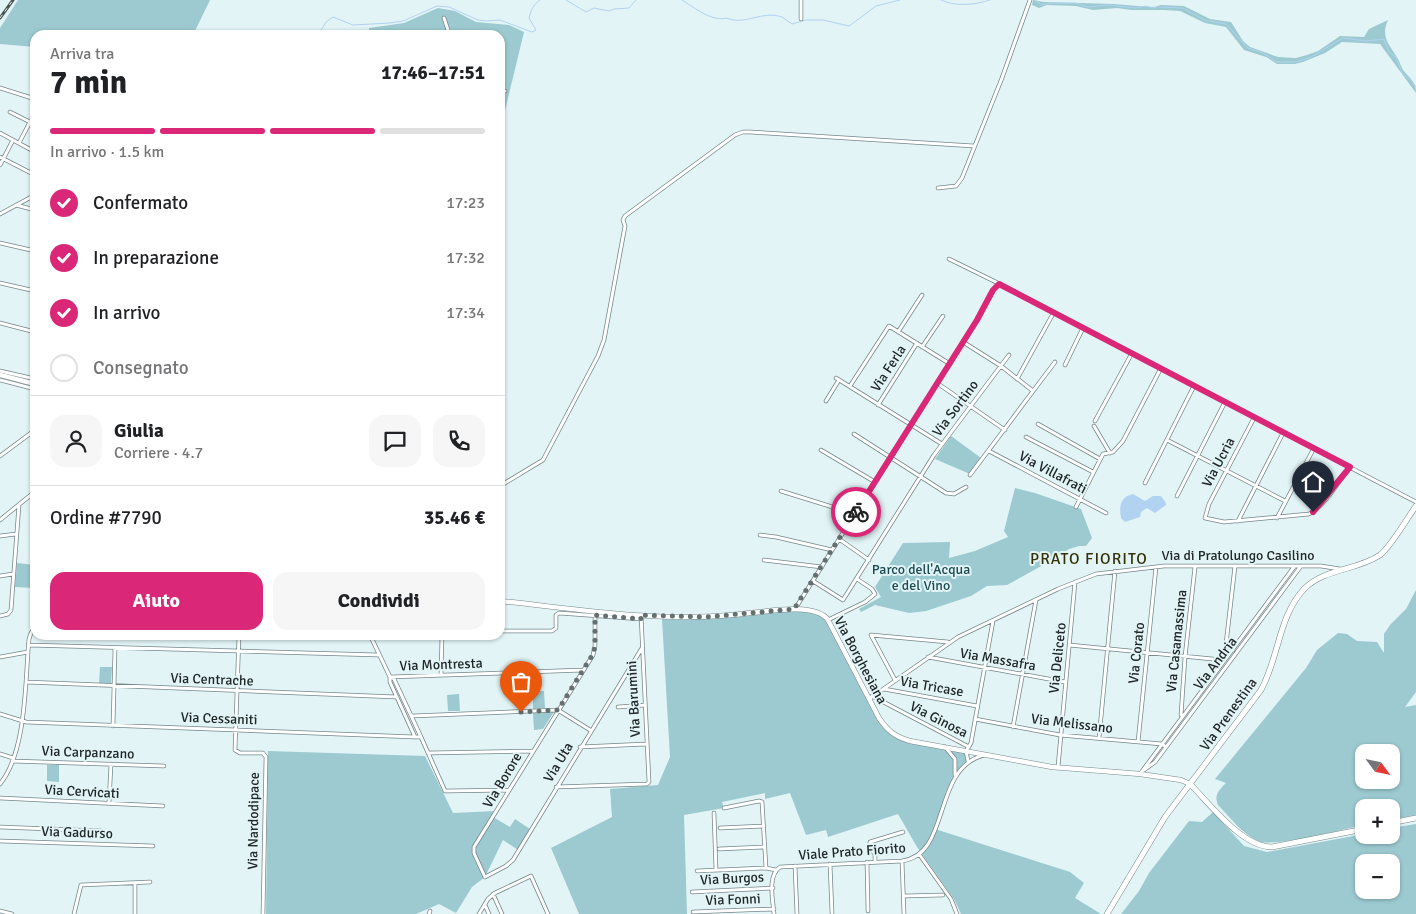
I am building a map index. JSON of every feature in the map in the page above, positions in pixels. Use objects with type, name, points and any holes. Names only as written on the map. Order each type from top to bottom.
[{"type":"main road","name":"Via Prenestina","points":[[1107,914],[1160,825],[1262,688],[1271,670],[1287,617],[1300,595],[1314,581],[1341,569],[1374,558],[1384,552],[1415,507]]},
{"type":"main road","points":[[1190,784],[1238,832],[1259,846],[1272,847],[1355,831]]},
{"type":"main road","points":[[1400,822],[1416,818]]},
{"type":"street","points":[[801,0],[801,19]]},
{"type":"street","points":[[938,188],[959,184],[1005,70],[1030,0]]},
{"type":"street","points":[[444,18],[448,30]]},
{"type":"street","points":[[0,88],[30,97]]},
{"type":"street","points":[[10,112],[30,122],[19,143]]},
{"type":"street","points":[[505,483],[543,460],[597,357],[604,340],[625,226],[623,220],[735,135],[742,132],[750,132],[974,146]]},
{"type":"street","points":[[0,133],[30,149]]},
{"type":"street","points":[[0,165],[13,140]]},
{"type":"street","points":[[2,158],[30,172]]},
{"type":"street","points":[[0,214],[30,198]]},
{"type":"street","points":[[16,205],[30,209]]},
{"type":"street","points":[[0,243],[30,250]]},
{"type":"street","points":[[949,259],[1416,502]]},
{"type":"street","points":[[0,283],[30,290]]},
{"type":"street","points":[[794,609],[950,364],[993,290],[999,284]]},
{"type":"street","points":[[898,332],[922,295]]},
{"type":"street","points":[[1018,378],[1054,312]]},
{"type":"street","points":[[922,347],[943,316]]},
{"type":"street","points":[[0,323],[30,331]]},
{"type":"street","points":[[850,386],[889,326],[950,364]]},
{"type":"street","points":[[1065,365],[1083,328]]},
{"type":"street","points":[[963,342],[1001,366],[1033,391]]},
{"type":"street","name":"Via Ferla","points":[[878,405],[918,343]]},
{"type":"street","points":[[1110,453],[1095,424],[1132,353]]},
{"type":"street","name":"Via Sortino","points":[[812,581],[843,600],[942,444],[1009,355]]},
{"type":"street","points":[[970,475],[1056,362]]},
{"type":"street","points":[[1076,507],[1100,458],[1103,454],[1116,450],[1123,442],[1161,368]]},
{"type":"street","points":[[0,370],[30,378]]},
{"type":"street","points":[[0,375],[30,383]]},
{"type":"street","points":[[826,400],[837,379],[942,444]]},
{"type":"street","points":[[0,380],[30,388]]},
{"type":"street","points":[[937,383],[1005,430]]},
{"type":"street","points":[[1145,483],[1194,386]]},
{"type":"street","points":[[1177,496],[1225,402]]},
{"type":"street","name":"Via Ucria","points":[[1238,522],[1224,522],[1205,518],[1209,504],[1254,418]]},
{"type":"street","points":[[1038,424],[1089,454],[1100,458]]},
{"type":"street","points":[[1238,522],[1283,433]]},
{"type":"street","points":[[0,456],[30,434]]},
{"type":"street","points":[[854,434],[946,493],[954,494],[966,486]]},
{"type":"street","points":[[1026,437],[1093,472]]},
{"type":"street","points":[[1167,440],[1285,501]]},
{"type":"street","points":[[1277,518],[1314,448]]},
{"type":"street","points":[[822,450],[875,482]]},
{"type":"street","name":"Via Villafrati","points":[[989,450],[1106,513]]},
{"type":"street","points":[[1238,522],[1309,514],[1313,512],[1350,467]]},
{"type":"street","points":[[782,491],[855,514]]},
{"type":"street","points":[[0,520],[30,496]]},
{"type":"street","points":[[0,616],[11,611],[19,505]]},
{"type":"street","points":[[0,536],[16,534]]},
{"type":"street","points":[[760,535],[832,550]]},
{"type":"street","points":[[839,539],[869,560]]},
{"type":"street","points":[[764,560],[822,567]]},
{"type":"street","points":[[1235,566],[1226,644],[1237,652]]},
{"type":"street","name":"Via Andria","points":[[1142,772],[1152,765],[1166,747],[1301,566]]},
{"type":"street","name":"Via di Pratolungo Casilino","points":[[870,698],[949,642],[1037,599],[1098,574],[1156,567],[1323,566],[1341,569]]},
{"type":"street","name":"Via Corato","points":[[1138,742],[1156,567]]},
{"type":"street","name":"Via Casamassima","points":[[1182,717],[1185,657],[1195,567]]},
{"type":"street","name":"Via Andria","points":[[1142,772],[1294,567]]},
{"type":"street","points":[[1099,738],[1115,571]]},
{"type":"street","points":[[0,576],[14,574]]},
{"type":"street","points":[[828,620],[865,602],[874,594],[872,589],[857,579]]},
{"type":"street","name":"Via Deliceto","points":[[1058,767],[1075,582]]},
{"type":"street","points":[[1012,727],[1037,599]]},
{"type":"street","name":"Via Borghesiana","points":[[505,602],[641,617],[706,617],[794,609],[820,613],[828,620],[884,726],[893,734],[907,740],[959,750],[968,749],[985,755],[1058,767],[1142,772],[1179,779],[1190,784]]},
{"type":"street","points":[[505,631],[551,631],[555,629],[556,615],[558,613],[641,617]]},
{"type":"street","name":"Via Borore","points":[[485,877],[473,849],[592,656],[595,647],[595,615]]},
{"type":"street","name":"Via Barumini","points":[[556,788],[648,783],[641,617]]},
{"type":"street","points":[[985,755],[968,761],[968,749],[993,620]]},
{"type":"street","points":[[896,680],[871,635],[949,642]]},
{"type":"street","points":[[0,784],[13,760],[22,721],[30,639]]},
{"type":"street","name":"Via Nardodipace","points":[[239,640],[236,751],[240,753],[263,753],[266,756],[263,914]]},
{"type":"street","points":[[372,640],[415,736]]},
{"type":"street","points":[[441,675],[442,640]]},
{"type":"street","points":[[29,645],[379,655]]},
{"type":"street","points":[[1069,645],[1224,660]]},
{"type":"street","points":[[113,726],[115,648]]},
{"type":"street","name":"Via Uta","points":[[485,877],[512,861],[590,730],[642,648]]},
{"type":"street","points":[[0,657],[28,652]]},
{"type":"street","name":"Via Massafra","points":[[927,657],[1066,682]]},
{"type":"street","name":"Via Montresta","points":[[390,677],[583,670]]},
{"type":"street","points":[[390,677],[394,679],[412,716],[445,791],[509,790]]},
{"type":"street","name":"Via Centrache","points":[[26,682],[397,697]]},
{"type":"street","name":"Via Tricase","points":[[883,688],[977,706]]},
{"type":"street","name":"Via Ginosa","points":[[870,698],[968,749]]},
{"type":"street","points":[[618,707],[645,705]]},
{"type":"street","points":[[412,716],[558,710],[590,730]]},
{"type":"street","name":"Via Cessaniti","points":[[0,714],[26,722],[421,737]]},
{"type":"street","points":[[1182,717],[1186,720]]},
{"type":"street","name":"Via Melissano","points":[[975,719],[1060,735],[1162,744]]},
{"type":"street","points":[[580,748],[646,744]]},
{"type":"street","points":[[1162,744],[1166,747]]},
{"type":"street","points":[[945,747],[954,758],[959,750]]},
{"type":"street","points":[[428,753],[532,751]]},
{"type":"street","name":"Via Carpanzano","points":[[0,754],[13,760],[164,766]]},
{"type":"street","name":"Viale Prato Fiorito","points":[[776,870],[783,866],[902,861],[911,859],[919,854],[928,845],[954,778],[956,766],[954,758]]},
{"type":"street","name":"Viale Prato Fiorito","points":[[954,778],[968,761]]},
{"type":"street","points":[[109,804],[111,764]]},
{"type":"street","name":"Via Cervicati","points":[[0,798],[162,806]]},
{"type":"street","points":[[724,808],[761,802],[763,804],[766,868]]},
{"type":"street","points":[[714,813],[716,870]]},
{"type":"street","points":[[720,828],[764,826]]},
{"type":"street","points":[[0,827],[101,831]]},
{"type":"street","points":[[875,862],[875,854],[869,847],[870,842],[903,832]]},
{"type":"street","name":"Via Gadurso","points":[[0,841],[154,846]]},
{"type":"street","points":[[720,849],[765,847]]},
{"type":"street","points":[[919,854],[951,899],[957,914]]},
{"type":"street","points":[[902,861],[904,914]]},
{"type":"street","points":[[867,862],[868,911]]},
{"type":"street","points":[[830,864],[832,913]]},
{"type":"street","points":[[795,866],[797,914]]},
{"type":"street","points":[[697,871],[766,868],[776,870],[772,877],[774,914]]},
{"type":"street","points":[[479,914],[492,894],[530,876],[548,914]]},
{"type":"street","points":[[74,914],[80,885],[150,882]]},
{"type":"street","points":[[135,883],[135,914]]},
{"type":"street","name":"Via Burgos","points":[[692,892],[773,888]]},
{"type":"street","points":[[492,894],[502,914]]},
{"type":"street","points":[[904,896],[943,895]]},
{"type":"street","points":[[485,904],[489,914]]},
{"type":"street","name":"Via Fonni","points":[[693,912],[774,908]]},
{"type":"street","points":[[0,911],[12,914]]},
{"type":"green space","points":[[18,0],[210,0],[195,30],[30,30],[30,47],[0,44],[0,28]]},
{"type":"green space","points":[[1033,0],[1154,7],[1161,5],[1184,6],[1210,19],[1231,22],[1243,41],[1250,47],[1278,57],[1296,58],[1307,55],[1318,51],[1340,36],[1364,37],[1369,29],[1388,20],[1385,32],[1387,41],[1403,70],[1414,83],[1416,93],[1380,44],[1342,42],[1325,53],[1303,62],[1277,64],[1266,57],[1244,50],[1226,27],[1205,23],[1180,11],[1117,8],[1093,10],[1076,6],[1047,5],[1039,8],[1032,5]]},
{"type":"green space","points":[[438,8],[455,11],[476,22],[509,25],[524,32],[505,110],[505,30],[369,30],[369,28],[404,23]]},
{"type":"green space","points":[[951,436],[981,458],[970,474],[935,459]]},
{"type":"green space","name":"Parco dell'Acqua e del Vino","points":[[1015,488],[1081,509],[1092,538],[1086,546],[1069,549],[1007,585],[987,586],[971,596],[926,611],[909,613],[875,605],[861,612],[859,609],[881,597],[875,587],[903,543],[950,542],[949,558],[975,551],[1008,537],[1004,531]]},
{"type":"green space","points":[[17,563],[30,564],[30,588],[15,587]]},
{"type":"green space","points":[[1416,590],[1416,692],[1405,707],[1416,705],[1416,815],[1400,818],[1400,799],[1355,799],[1355,827],[1278,842],[1258,841],[1252,838],[1241,830],[1218,805],[1216,798],[1226,783],[1215,779],[1306,668],[1317,650],[1338,633],[1347,634],[1357,641],[1377,642],[1384,653],[1384,634],[1406,609]]},
{"type":"green space","points":[[795,609],[823,615],[884,726],[900,738],[966,751],[967,762],[954,778],[935,829],[1070,872],[1084,883],[1075,898],[1101,914],[961,914],[954,899],[917,847],[898,814],[828,837],[826,830],[806,835],[790,793],[765,799],[765,793],[722,802],[724,808],[684,815],[687,914],[579,914],[551,848],[612,817],[610,789],[658,785],[670,757],[662,619],[686,620]]},
{"type":"green space","points":[[100,667],[112,667],[111,684],[99,683]]},
{"type":"green space","points":[[533,691],[544,691],[545,708],[533,709]]},
{"type":"green space","points":[[459,694],[460,711],[448,711],[447,695]]},
{"type":"green space","points":[[554,712],[543,729],[534,730],[533,713]]},
{"type":"green space","points":[[268,751],[425,756],[453,813],[496,811],[493,817],[510,827],[515,819],[530,829],[518,850],[503,840],[485,877],[472,887],[456,913],[439,904],[416,914],[266,914]]},
{"type":"green space","points":[[47,765],[59,765],[59,782],[47,781]]},
{"type":"green space","points":[[1213,812],[1244,846],[1267,852],[1355,836],[1355,844],[1400,844],[1400,827],[1416,824],[1416,914],[1121,914],[1139,891],[1149,873],[1189,821],[1202,822]]},
{"type":"shaded area","points":[[1133,494],[1145,501],[1153,496],[1161,496],[1166,505],[1155,513],[1147,508],[1141,512],[1140,517],[1125,522],[1121,518],[1121,503],[1125,497]]},
{"type":"waterway","points":[[321,30],[326,22],[333,17],[353,25],[390,23],[403,21],[437,6],[449,7],[478,20],[500,20],[532,32],[536,30],[529,18],[533,8],[540,0]]},
{"type":"waterway","points":[[566,0],[586,12],[594,8],[609,11],[629,8],[636,0]]},
{"type":"waterway","points":[[682,0],[709,16],[721,19],[740,20],[775,15],[782,17],[792,24],[806,20],[823,20],[849,26],[876,6],[900,0]]},
{"type":"waterway","points":[[941,0],[953,4],[978,3],[990,0]]},
{"type":"waterway","points":[[1035,0],[1042,5],[1076,3],[1088,7],[1108,5],[1136,8],[1146,6],[1152,8],[1183,8],[1204,20],[1226,24],[1248,48],[1263,53],[1277,62],[1296,62],[1311,57],[1343,38],[1367,41],[1384,39],[1389,52],[1396,57],[1402,73],[1416,87]]},
{"type":"railway","points":[[0,18],[13,0]]},
{"type":"way so far","points":[[521,712],[558,710],[593,654],[595,646],[595,615],[641,619],[640,615],[698,618],[794,609],[856,512]]},
{"type":"district","name":"PRATO FIORITO","points":[[1089,558]]},
{"type":"route","points":[[856,512],[977,320],[993,290],[999,284],[1350,467],[1313,512]]}]
